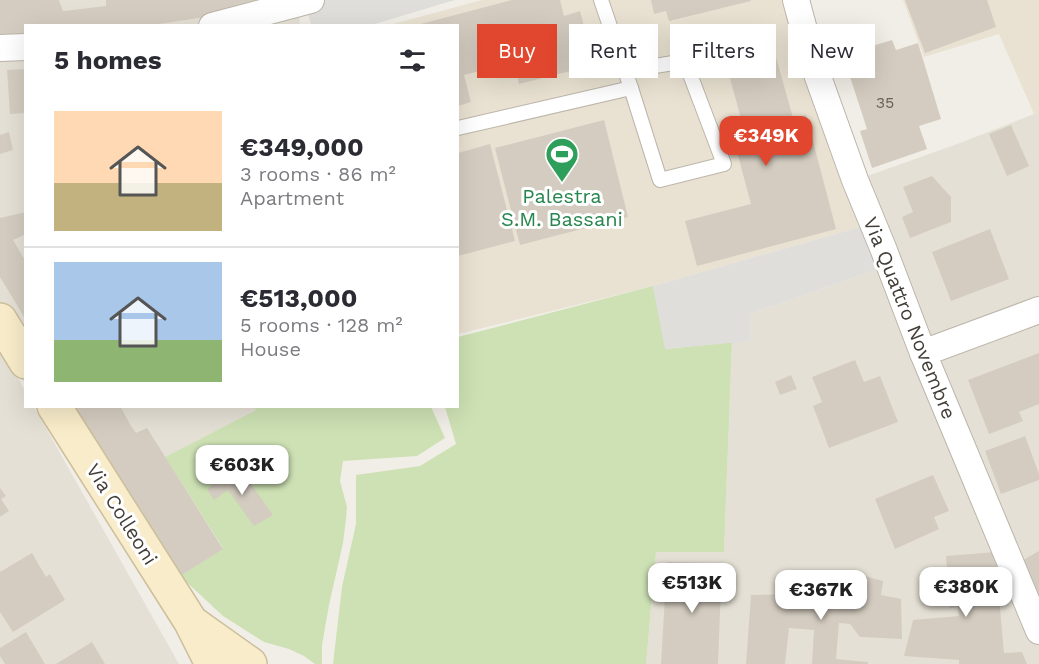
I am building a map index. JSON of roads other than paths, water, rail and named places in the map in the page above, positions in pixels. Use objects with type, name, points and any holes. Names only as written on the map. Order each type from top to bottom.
[{"type":"street","points":[[220,24],[311,0]]},
{"type":"street","name":"Via Quattro Novembre","points":[[796,0],[813,63],[851,170],[923,353],[1039,631]]},
{"type":"street","points":[[0,48],[24,47]]},
{"type":"street","points":[[923,353],[1039,310]]},
{"type":"street","points":[[0,320],[24,359]]},
{"type":"street","name":"Via Colleoni","points":[[55,408],[191,622],[212,664]]},
{"type":"street","name":"Via Colleoni","points":[[191,622],[250,664]]},
{"type":"lane","points":[[601,0],[609,24]]},
{"type":"lane","points":[[627,78],[660,180],[724,164],[685,61],[658,66]]},
{"type":"lane","points":[[459,128],[631,88]]},
{"type":"place","name":"Palestra S.M. Bassani","points":[[562,183]]}]
